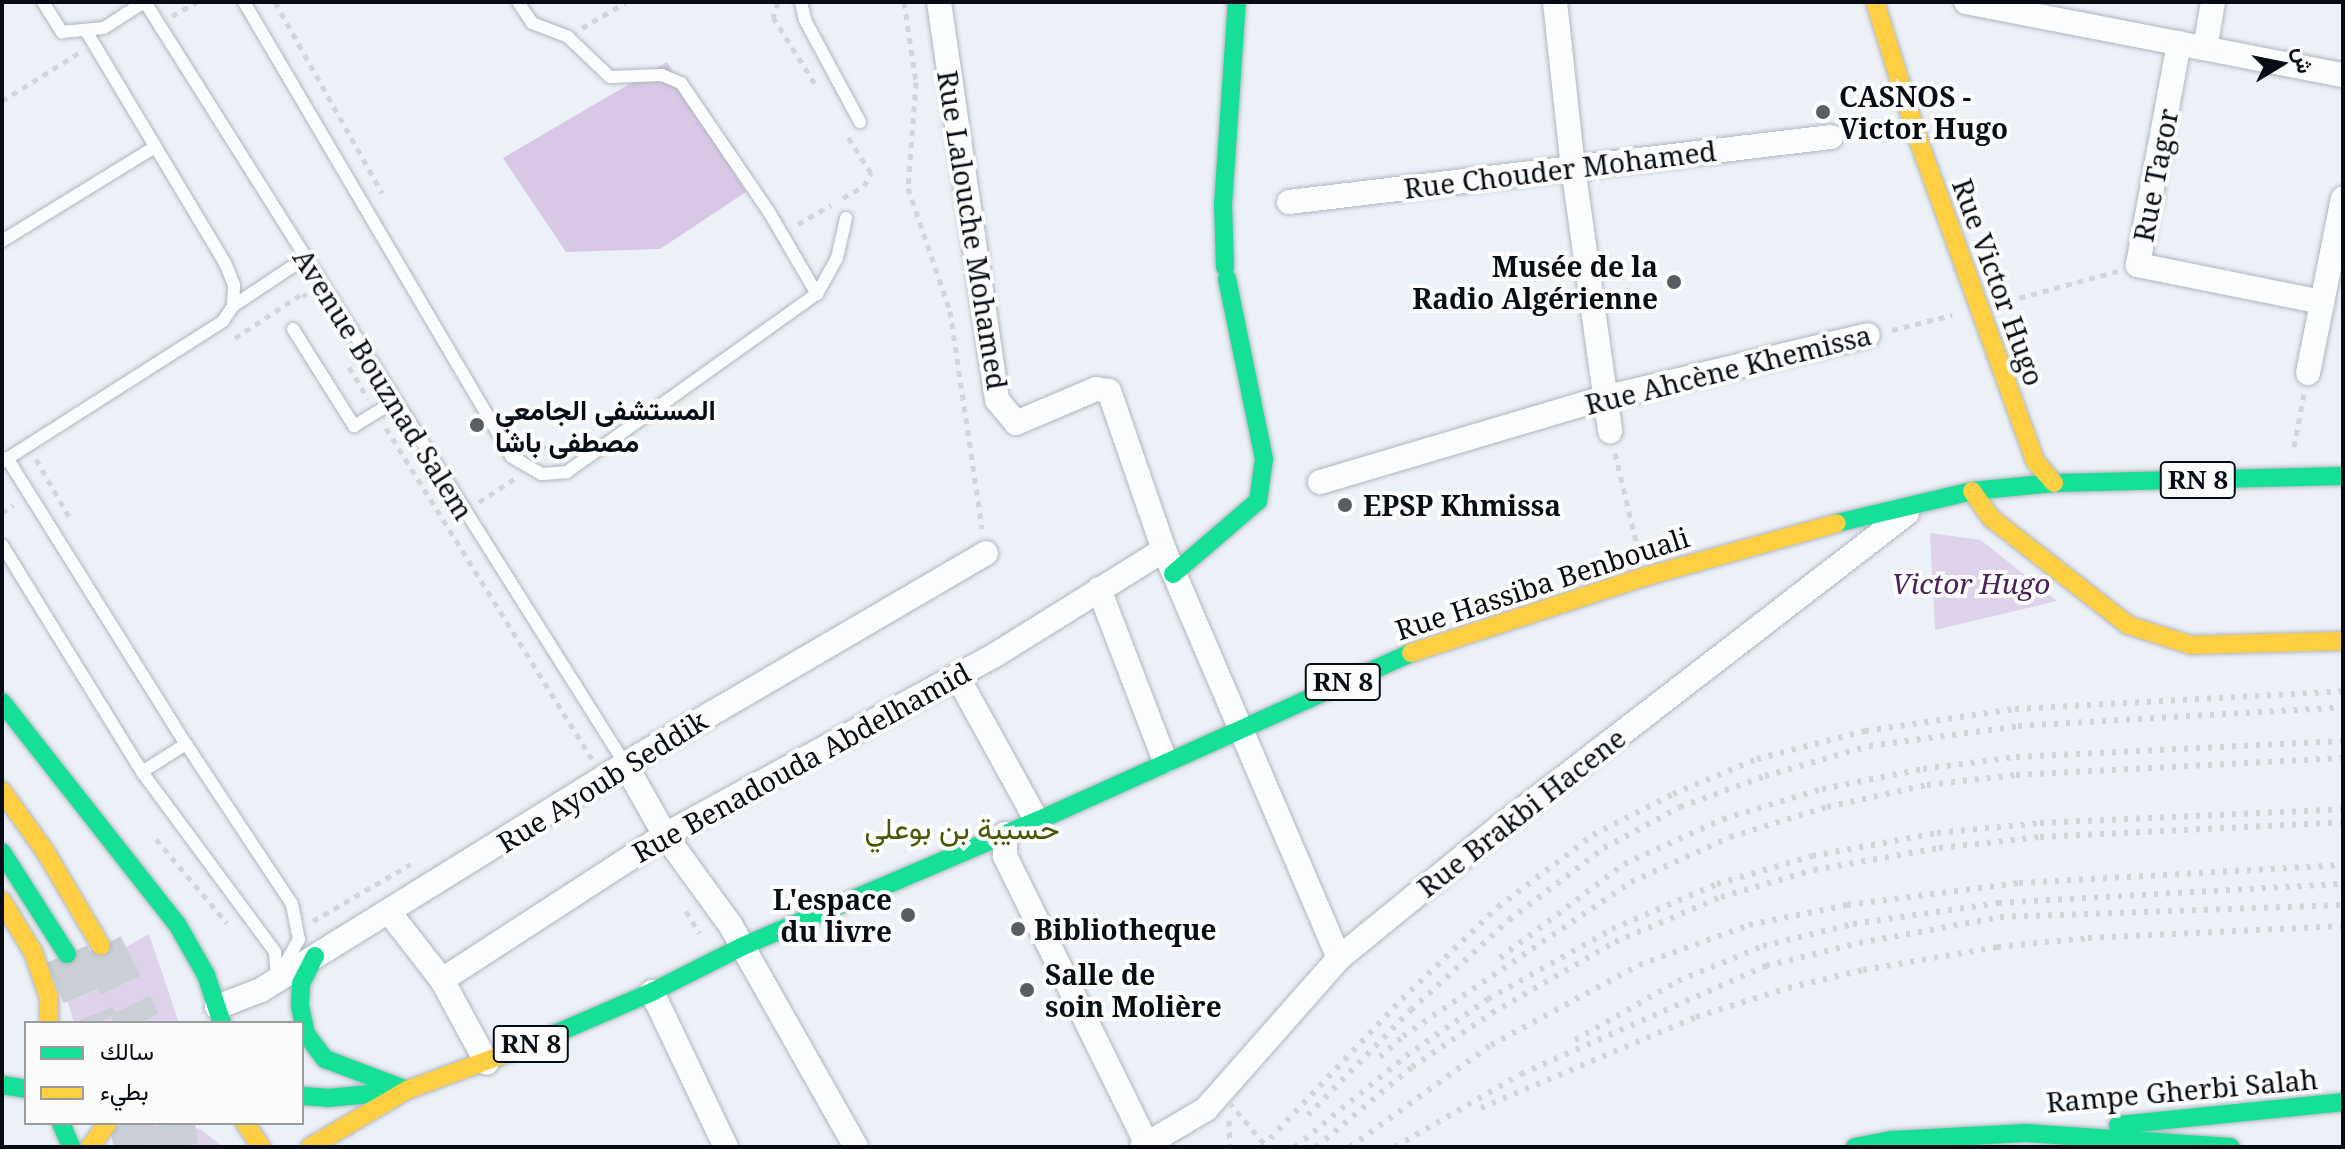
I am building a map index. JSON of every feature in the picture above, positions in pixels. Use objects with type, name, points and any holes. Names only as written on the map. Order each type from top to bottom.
[{"type":"main road","points":[[1173,574],[1258,501],[1264,459],[1226,273],[1223,205],[1237,2]]},
{"type":"main road","name":"Rue Victor Hugo","points":[[1875,2],[1918,139],[2035,461],[2054,483]]},
{"type":"main road","name":"Rue Hassiba Benbouali","points":[[314,1145],[407,1090],[487,1063],[652,992],[741,947],[1037,821],[1430,644],[1644,577],[1972,491],[2054,483],[2343,476]]},
{"type":"main road","points":[[1972,491],[1991,518],[2128,625],[2191,645],[2343,641]]},
{"type":"main road","points":[[2,702],[177,924],[206,975],[219,1015]]},
{"type":"main road","points":[[2,791],[45,851],[101,946]]},
{"type":"main road","points":[[2,852],[67,954]]},
{"type":"main road","points":[[2,901],[33,952],[49,998],[49,1021]]},
{"type":"main road","points":[[303,1021],[301,984],[315,956]]},
{"type":"main road","points":[[304,1025],[306,1034],[325,1059],[407,1090]]},
{"type":"main road","points":[[313,1072],[407,1090]]},
{"type":"main road","points":[[2,1085],[24,1089]]},
{"type":"main road","name":"Rue Hassiba Benbouali","points":[[304,1096],[328,1098],[407,1090]]},
{"type":"main road","name":"Rampe Gherbi Salah","points":[[2026,1133],[2343,1102]]},
{"type":"main road","points":[[62,1125],[71,1147]]},
{"type":"main road","points":[[90,1147],[106,1125]]},
{"type":"main road","points":[[246,1125],[261,1147]]},
{"type":"main road","points":[[2026,1133],[2055,1147]]},
{"type":"main road","points":[[1855,1147],[1892,1140],[2026,1133],[2231,1147]]},
{"type":"street","name":"Rue Lalouche Mohamed","points":[[939,2],[997,400],[1016,423],[1096,389],[1109,391],[1173,574],[1339,958]]},
{"type":"street","points":[[1555,2],[1573,167],[1610,431]]},
{"type":"street","points":[[1966,2],[2046,10],[2179,43],[2343,75]]},
{"type":"street","points":[[2205,48],[2213,2]]},
{"type":"street","name":"Rue Tagor","points":[[2179,43],[2138,265],[2322,302]]},
{"type":"street","name":"Rue Chouder Mohamed","points":[[1289,202],[1831,137]]},
{"type":"street","points":[[2308,373],[2322,302],[2335,278],[2343,198]]},
{"type":"street","name":"Rue Ahcène Khemissa","points":[[1320,482],[1604,398],[1868,335]]},
{"type":"street","name":"Rue Brakbi Hacene","points":[[1146,1146],[1190,1120],[1226,1090],[1339,958],[1496,830],[1920,504]]},
{"type":"street","name":"Rue Benadouda Abdelhamid","points":[[442,980],[665,835],[957,676],[1164,550]]},
{"type":"street","name":"Rue Ayoub Seddik","points":[[219,1015],[389,912],[593,770],[625,764],[986,553]]},
{"type":"street","points":[[1099,589],[1165,761]]},
{"type":"street","points":[[957,676],[1037,821]]},
{"type":"street","points":[[625,764],[665,835],[731,926],[856,1147]]},
{"type":"street","points":[[1005,834],[1005,856],[1146,1146]]},
{"type":"street","points":[[389,912],[442,980],[487,1063]]},
{"type":"street","points":[[652,992],[726,1147]]},
{"type":"lane","points":[[43,2],[62,32],[104,28],[145,2]]},
{"type":"lane","name":"Avenue Bouznad Salem","points":[[145,2],[625,764]]},
{"type":"lane","points":[[244,2],[512,457],[541,474],[567,472],[817,294],[837,258],[846,218]]},
{"type":"lane","points":[[518,2],[532,23],[568,37],[610,77],[662,75],[681,83],[817,294]]},
{"type":"lane","points":[[801,2],[805,20],[860,122]]},
{"type":"lane","points":[[86,31],[225,263],[234,285],[233,306]]},
{"type":"lane","points":[[2,241],[155,147]]},
{"type":"lane","points":[[277,978],[299,939],[292,904],[4,460],[223,321],[233,306],[305,258]]},
{"type":"lane","points":[[293,329],[354,426],[395,401]]},
{"type":"lane","points":[[2,545],[142,772],[275,952],[277,978]]},
{"type":"lane","points":[[142,772],[186,744]]},
{"type":"path","points":[[275,2],[383,194]]},
{"type":"path","points":[[568,37],[626,2]]},
{"type":"path","points":[[778,2],[773,17],[822,95]]},
{"type":"path","points":[[904,2],[916,82],[908,188],[950,311],[986,553]]},
{"type":"path","points":[[2,101],[94,44]]},
{"type":"path","points":[[1831,137],[1877,133],[1918,139]]},
{"type":"path","points":[[781,234],[864,186],[871,173],[847,134]]},
{"type":"path","name":"Rue Ahcène Khemissa","points":[[1868,335],[2138,265]]},
{"type":"path","points":[[289,269],[312,306]]},
{"type":"path","points":[[228,343],[303,293]]},
{"type":"path","points":[[344,359],[593,770]]},
{"type":"path","points":[[2288,479],[2308,373]]},
{"type":"path","points":[[1610,431],[1644,577]]},
{"type":"path","points":[[446,523],[558,450],[579,442]]},
{"type":"path","points":[[526,443],[558,450]]},
{"type":"path","points":[[49,451],[36,458],[73,522]]},
{"type":"path","points":[[154,837],[234,931]]},
{"type":"path","points":[[297,931],[422,858]]},
{"type":"path","points":[[679,900],[703,939]]},
{"type":"path","points":[[310,905],[319,918]]},
{"type":"path","points":[[1229,1102],[1267,1147]]},
{"type":"green space","name":"Victor Hugo","points":[[1930,533],[1981,540],[2057,601],[1935,630]]},
{"type":"green space","points":[[149,934],[178,1021],[73,1021],[62,983]]},
{"type":"green space","points":[[145,1125],[188,1125],[202,1130],[223,1147],[112,1147],[133,1130]]},
{"type":"shaded area","points":[[667,62],[746,192],[660,249],[566,252],[503,158]]},
{"type":"tunnel","points":[[101,946],[138,1021]]},
{"type":"tunnel","points":[[67,954],[95,1021]]},
{"type":"tunnel","points":[[131,1125],[136,1147]]},
{"type":"tunnel","points":[[172,1125],[177,1147]]},
{"type":"railway","points":[[1262,1147],[1402,999],[1498,907],[1593,835],[1673,794],[1757,759],[1865,731],[2015,709],[2343,691]]},
{"type":"railway","points":[[1308,1115],[1411,1010],[1509,920],[1604,848],[1680,807],[1765,776],[1869,746],[2018,726],[2343,707]]},
{"type":"railway","points":[[1500,958],[1624,864],[1723,819],[1822,789],[1923,769],[2016,757],[2343,741]]},
{"type":"railway","points":[[1380,1057],[1403,1036],[1631,882],[1730,837],[1827,807],[1927,785],[2016,775],[2343,758]]},
{"type":"railway","points":[[1295,1147],[1406,1056],[1488,999],[1612,929],[1717,884],[1812,856],[1937,833],[2040,823],[2343,809]]},
{"type":"railway","points":[[1316,1147],[1412,1067],[1492,1013],[1615,942],[1721,897],[1814,870],[1939,848],[2040,837],[2343,822]]},
{"type":"railway","points":[[1350,1147],[1491,1045],[1639,965],[1749,925],[1847,905],[2019,883],[2343,865]]},
{"type":"railway","points":[[1575,1040],[1678,981],[1763,946],[1853,924],[1998,903],[2343,884]]},
{"type":"railway","points":[[1395,1147],[1521,1074],[1766,966],[1859,943],[2000,917],[2343,905]]},
{"type":"railway","points":[[1481,1108],[1696,1017],[1788,988],[1863,970],[1997,947],[2088,938],[2343,926]]},
{"type":"traffic: fast","points":[[1225,267],[1223,205],[1237,2]]},
{"type":"traffic: fast","points":[[1173,574],[1258,501],[1264,459],[1227,279]]},
{"type":"traffic: fast","points":[[1837,523],[1972,491],[2054,483],[2343,476]]},
{"type":"traffic: fast","points":[[529,1045],[652,992],[741,947],[1037,821],[1411,653]]},
{"type":"traffic: fast","points":[[2,702],[177,924],[206,975],[221,1021]]},
{"type":"traffic: fast","points":[[2,852],[67,954]]},
{"type":"traffic: fast","points":[[303,1021],[301,984],[315,956]]},
{"type":"traffic: fast","points":[[304,1025],[306,1034],[325,1059],[407,1090]]},
{"type":"traffic: fast","points":[[2,1085],[24,1089]]},
{"type":"traffic: fast","points":[[304,1096],[328,1098],[391,1092]]},
{"type":"traffic: fast","points":[[2118,1125],[2343,1102]]},
{"type":"traffic: fast","points":[[62,1125],[71,1147]]},
{"type":"traffic: fast","points":[[1855,1147],[1892,1140],[2026,1133],[2231,1147]]},
{"type":"traffic: slow","points":[[1875,2],[1918,139],[2035,461],[2054,483]]},
{"type":"traffic: slow","points":[[1972,491],[1991,518],[2128,625],[2191,645],[2343,641]]},
{"type":"traffic: slow","points":[[1411,653],[1644,577],[1837,523]]},
{"type":"traffic: slow","points":[[2,791],[45,851],[101,946]]},
{"type":"traffic: slow","points":[[2,901],[33,952],[49,998],[49,1021]]},
{"type":"traffic: slow","points":[[310,1147],[407,1090],[529,1045]]},
{"type":"traffic: slow","points":[[90,1147],[106,1125]]},
{"type":"traffic: slow","points":[[246,1125],[261,1147]]},
{"type":"place","name":"CASNOS - Victor Hugo","points":[[1823,112]]},
{"type":"place","name":"Musée de la Radio Algérienne","points":[[1674,282]]},
{"type":"place","name":"المستشفى الجامعي مصطفى باشا","points":[[477,425]]},
{"type":"place","name":"EPSP Khmissa","points":[[1345,505]]},
{"type":"place","name":"L'espace du livre","points":[[908,915]]},
{"type":"place","name":"Bibliotheque","points":[[1018,929]]},
{"type":"place","name":"Salle de soin Molière","points":[[1027,990]]},
{"type":"district","name":"حسيبة بن بوعلي","points":[[962,828]]}]
